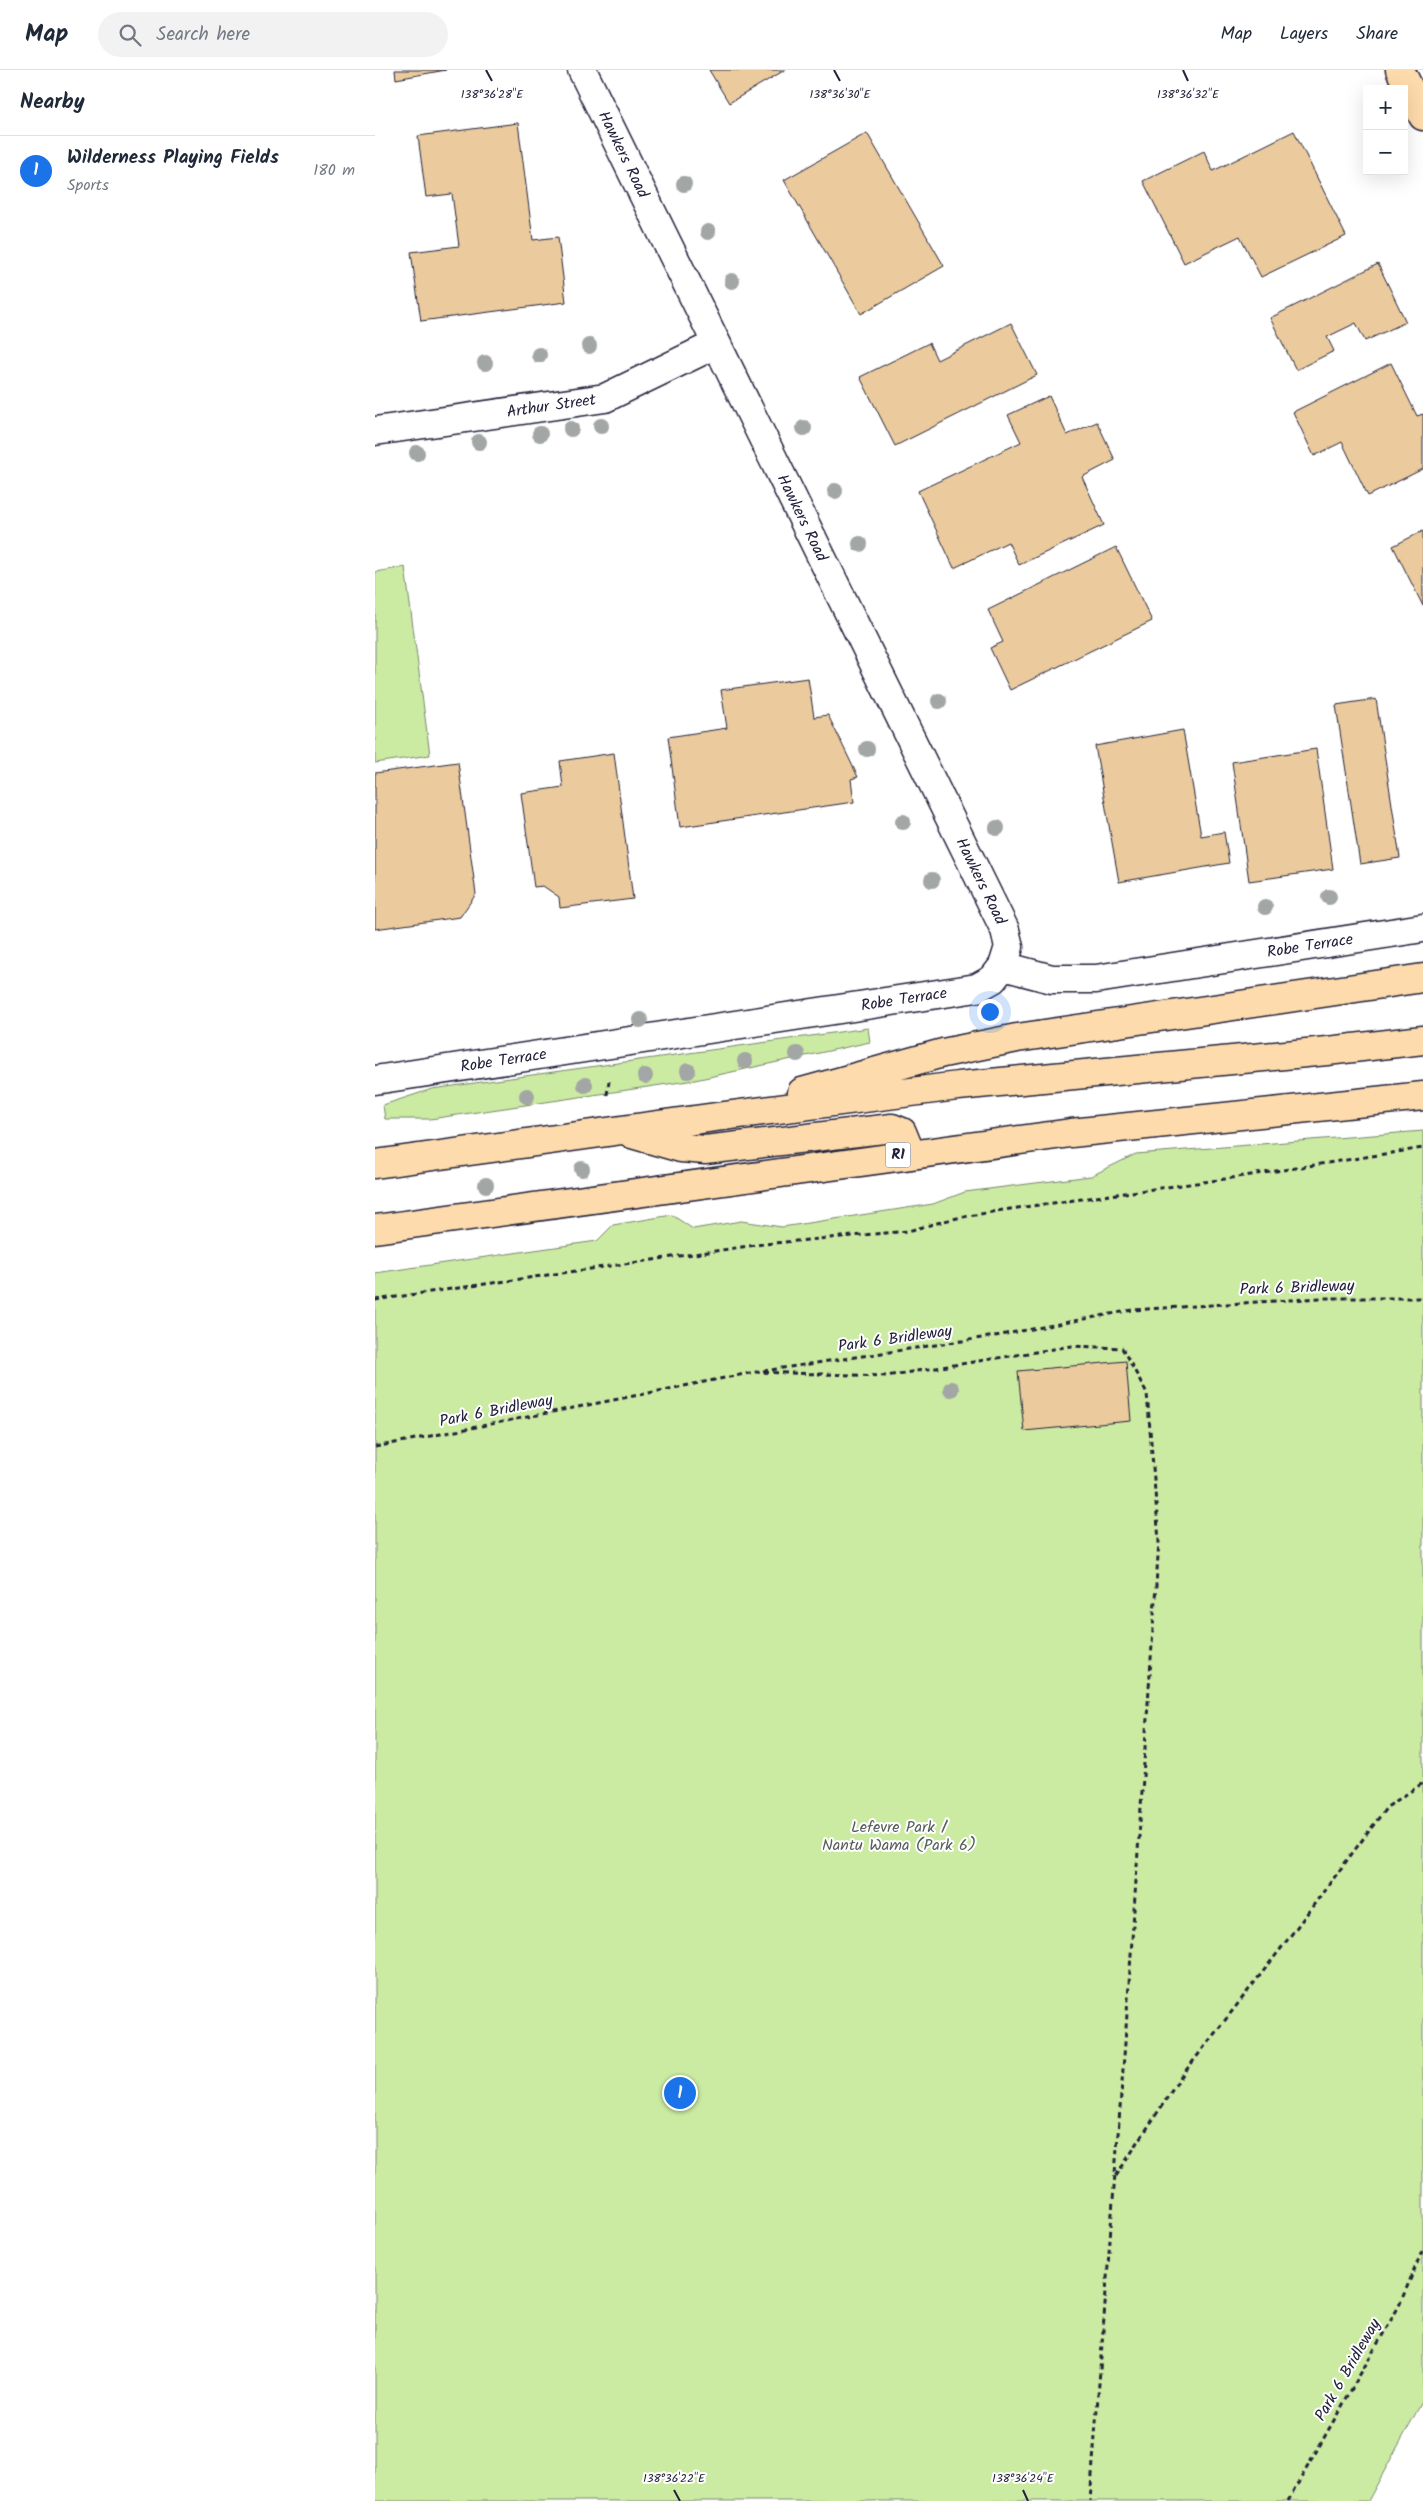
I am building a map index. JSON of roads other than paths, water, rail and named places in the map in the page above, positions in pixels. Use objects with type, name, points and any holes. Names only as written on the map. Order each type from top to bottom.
[{"type":"highway","points":[[1401,70],[1423,116]]},
{"type":"highway","points":[[716,1116],[979,1045],[1423,978]]},
{"type":"highway","points":[[375,1164],[608,1133],[716,1116],[958,1086],[1423,1040]]},
{"type":"highway","name":"R1","points":[[375,1229],[1080,1132],[1423,1096]]},
{"type":"highway","points":[[608,1133],[634,1134],[681,1148],[705,1150],[892,1128],[902,1132],[911,1154]]},
{"type":"street","name":"Hawkers Road","points":[[582,70],[1005,930],[1009,946],[1003,966]]},
{"type":"street","name":"Arthur Street","points":[[375,432],[605,398],[716,344]]},
{"type":"street","name":"Robe Terrace","points":[[375,1080],[977,988],[993,979],[1003,966],[1052,979],[1085,980],[1423,928]]},
{"type":"place","name":"Wilderness Playing Fields","points":[[680,2093]]},
{"type":"park label","name":"Lefevre Park / Nantu Wama (Park 6)","points":[[899,1836]]}]
